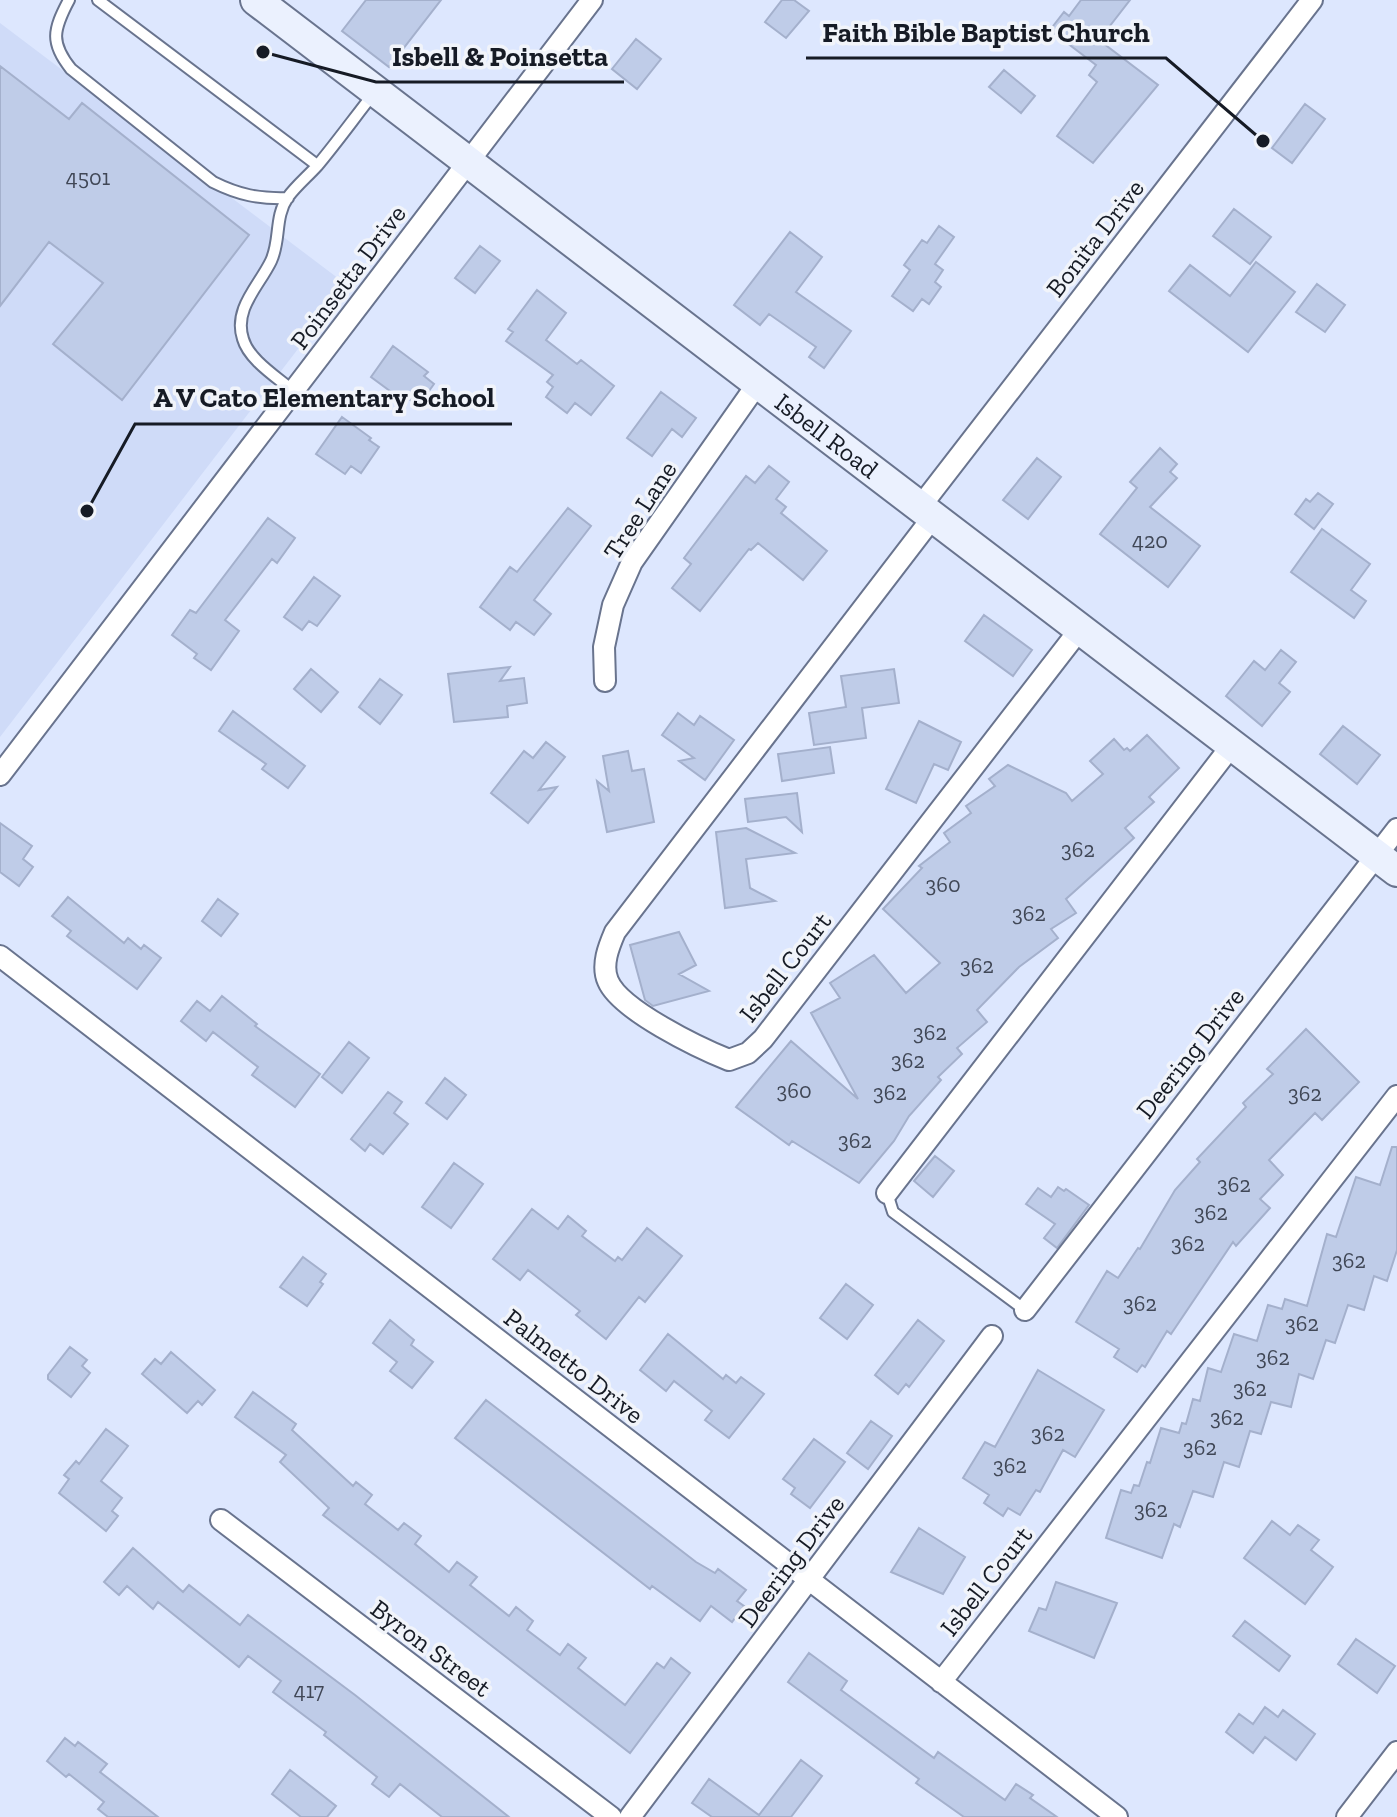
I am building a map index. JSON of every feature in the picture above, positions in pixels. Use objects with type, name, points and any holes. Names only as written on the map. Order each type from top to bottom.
[{"type":"street","name":"Isbell Road","points":[[256,0],[1387,863]]},
{"type":"street","name":"Poinsetta Drive","points":[[0,775],[592,0]]},
{"type":"street","name":"Bonita Drive","points":[[927,512],[1312,0]]},
{"type":"street","name":"Tree Lane","points":[[605,681],[604,647],[613,605],[632,562],[758,383]]},
{"type":"street","name":"Isbell Court","points":[[927,512],[615,932],[608,949],[605,970],[608,983],[638,1012],[693,1045],[729,1060],[748,1053],[763,1039],[1080,629]]},
{"type":"street","points":[[887,1193],[1232,745]]},
{"type":"street","name":"Deering Drive","points":[[1025,1310],[1387,863],[1397,829]]},
{"type":"street","name":"Palmetto Drive","points":[[0,956],[1117,1817]]},
{"type":"street","name":"Isbell Court","points":[[941,1682],[1397,1096]]},
{"type":"street","name":"Deering Drive","points":[[630,1817],[992,1336]]},
{"type":"street","name":"Byron Street","points":[[221,1520],[611,1817]]},
{"type":"street","points":[[1347,1817],[1397,1752]]},
{"type":"lane","points":[[69,0],[56,33],[57,51],[71,69],[213,182],[237,194],[258,199],[288,198]]},
{"type":"lane","points":[[98,0],[317,165]]},
{"type":"lane","points":[[293,391],[254,357],[243,341],[240,322],[249,296],[272,260],[278,218],[288,198],[375,91]]},
{"type":"lane","points":[[887,1193],[893,1212],[1025,1310]]},
{"type":"shaded area","points":[[0,23],[347,285],[0,737]]},
{"type":"building","points":[[366,0],[441,0],[389,67],[342,31]]},
{"type":"building","points":[[782,0],[794,0],[809,11],[786,38],[765,22]]},
{"type":"building","points":[[1081,0],[1130,0],[1099,40],[1158,85],[1093,163],[1057,136],[1097,82],[1089,75],[1096,65],[1050,30],[1064,12],[1069,16]]},
{"type":"building","points":[[636,39],[661,59],[637,89],[612,69]]},
{"type":"building","points":[[0,66],[69,119],[82,103],[249,235],[122,400],[53,344],[103,283],[49,242],[0,306]]},
{"type":"building","points":[[1004,70],[1035,96],[1021,113],[989,87]]},
{"type":"building","points":[[1305,104],[1325,119],[1292,163],[1272,148]]},
{"type":"building","points":[[1234,209],[1271,237],[1250,264],[1213,236]]},
{"type":"building","points":[[939,226],[954,237],[935,264],[943,270],[935,282],[941,287],[929,304],[922,299],[913,311],[892,296],[910,270],[904,265],[922,240],[927,243]]},
{"type":"building","points":[[790,232],[822,257],[796,292],[851,331],[824,368],[809,357],[816,347],[769,314],[760,325],[734,305]]},
{"type":"building","points":[[480,246],[500,261],[475,293],[455,278]]},
{"type":"building","points":[[1256,262],[1295,292],[1248,352],[1169,291],[1190,265],[1230,296]]},
{"type":"building","points":[[1317,284],[1345,305],[1325,332],[1296,312]]},
{"type":"building","points":[[537,290],[566,313],[546,340],[577,364],[581,360],[614,386],[591,415],[575,403],[567,413],[546,397],[553,387],[547,382],[553,375],[506,341],[513,332],[508,329]]},
{"type":"building","points":[[393,346],[428,372],[424,376],[434,384],[418,406],[408,398],[405,402],[371,377]]},
{"type":"building","points":[[661,392],[696,418],[682,437],[672,429],[652,456],[627,438]]},
{"type":"building","points":[[342,417],[379,447],[361,473],[351,466],[345,474],[316,454]]},
{"type":"building","points":[[1160,448],[1177,464],[1170,472],[1177,478],[1150,507],[1200,546],[1168,587],[1100,534],[1137,488],[1130,482]]},
{"type":"building","points":[[1037,458],[1061,477],[1028,519],[1003,500]]},
{"type":"building","points":[[769,466],[789,482],[776,499],[786,507],[781,513],[827,551],[803,580],[758,543],[749,549],[700,611],[672,588],[691,564],[684,558],[746,476],[755,483]]},
{"type":"building","points":[[1318,493],[1333,504],[1314,529],[1295,514],[1306,499],[1310,502]]},
{"type":"building","points":[[568,508],[591,526],[534,600],[551,614],[534,635],[516,622],[510,630],[480,607],[510,567],[517,572]]},
{"type":"building","points":[[268,518],[295,538],[277,563],[272,559],[225,620],[239,631],[211,670],[194,658],[197,654],[172,635],[190,610],[196,613]]},
{"type":"building","points":[[1322,529],[1370,564],[1351,590],[1366,601],[1354,618],[1291,572]]},
{"type":"building","points":[[314,577],[340,596],[317,626],[309,621],[302,630],[284,617]]},
{"type":"building","points":[[984,615],[1032,650],[1013,676],[965,641]]},
{"type":"building","points":[[1281,650],[1296,662],[1279,683],[1290,692],[1262,726],[1226,696],[1254,661],[1265,670]]},
{"type":"building","points":[[510,667],[500,681],[524,678],[527,703],[507,706],[508,717],[454,722],[448,674]]},
{"type":"building","points":[[311,669],[338,692],[321,712],[294,689]]},
{"type":"building","points":[[894,669],[899,703],[862,708],[866,738],[814,745],[809,713],[846,707],[841,676]]},
{"type":"building","points":[[380,679],[402,695],[380,724],[359,707]]},
{"type":"building","points":[[233,711],[305,766],[288,788],[262,769],[266,764],[219,731]]},
{"type":"building","points":[[678,713],[694,725],[700,716],[734,740],[705,780],[679,761],[694,758],[662,735]]},
{"type":"building","points":[[919,721],[961,742],[948,770],[934,764],[916,803],[886,789]]},
{"type":"building","points":[[1343,726],[1380,755],[1357,784],[1320,754]]},
{"type":"building","points":[[1147,735],[1179,768],[1149,797],[1154,802],[1125,828],[1134,838],[1066,899],[1076,913],[1051,929],[1058,938],[1019,967],[977,1010],[987,1022],[957,1048],[962,1054],[938,1077],[941,1080],[909,1116],[894,1141],[859,1183],[792,1141],[789,1145],[736,1107],[791,1041],[858,1099],[811,1013],[840,998],[830,983],[874,955],[906,993],[940,963],[883,909],[922,868],[919,866],[950,842],[944,833],[971,813],[966,806],[995,786],[989,779],[1008,765],[1066,793],[1072,801],[1103,774],[1090,761],[1114,739],[1124,750],[1127,748],[1130,751]]},
{"type":"building","points":[[546,742],[565,757],[539,790],[557,787],[528,823],[491,793],[524,751],[533,758]]},
{"type":"building","points":[[830,747],[834,773],[782,781],[778,754]]},
{"type":"building","points":[[628,751],[632,771],[644,769],[654,822],[607,832],[597,781],[609,791],[603,756]]},
{"type":"building","points":[[797,793],[802,832],[786,817],[748,822],[745,799]]},
{"type":"building","points":[[0,823],[32,846],[23,859],[33,867],[19,886],[0,872]]},
{"type":"building","points":[[746,828],[795,853],[746,859],[750,888],[775,901],[725,908],[716,832]]},
{"type":"building","points":[[68,897],[124,943],[128,938],[141,949],[144,945],[161,958],[137,989],[67,936],[71,931],[52,916]]},
{"type":"building","points":[[218,899],[238,914],[221,936],[202,921]]},
{"type":"building","points":[[679,932],[696,965],[679,974],[709,991],[653,1006],[645,1000],[630,945]]},
{"type":"building","points":[[222,996],[257,1024],[255,1026],[320,1074],[295,1107],[252,1075],[258,1067],[213,1032],[206,1041],[181,1021],[197,1001],[210,1011]]},
{"type":"building","points":[[1306,1029],[1359,1082],[1322,1120],[1315,1113],[1269,1160],[1283,1175],[1260,1199],[1270,1208],[1236,1246],[1233,1242],[1171,1334],[1167,1331],[1145,1367],[1142,1365],[1137,1372],[1114,1357],[1119,1349],[1076,1322],[1107,1271],[1118,1278],[1140,1249],[1175,1190],[1200,1162],[1197,1159],[1246,1107],[1243,1103],[1273,1074],[1267,1069]]},
{"type":"building","points":[[349,1042],[369,1058],[342,1093],[322,1077]]},
{"type":"building","points":[[445,1078],[466,1095],[447,1119],[426,1103]]},
{"type":"building","points":[[388,1092],[402,1102],[394,1113],[408,1124],[383,1154],[370,1144],[365,1151],[351,1139]]},
{"type":"building","points":[[1392,1147],[1397,1147],[1397,1250],[1387,1281],[1374,1276],[1364,1310],[1348,1305],[1335,1343],[1326,1340],[1313,1379],[1299,1374],[1291,1407],[1271,1402],[1261,1434],[1250,1431],[1239,1467],[1224,1462],[1213,1497],[1193,1491],[1180,1527],[1174,1524],[1162,1558],[1106,1538],[1121,1490],[1131,1493],[1134,1485],[1139,1486],[1161,1428],[1179,1433],[1182,1423],[1186,1424],[1193,1399],[1200,1401],[1208,1368],[1221,1372],[1234,1334],[1257,1341],[1268,1305],[1282,1309],[1285,1299],[1307,1306],[1327,1234],[1336,1237],[1356,1177],[1380,1185]]},
{"type":"building","points":[[935,1156],[954,1171],[933,1197],[914,1181]]},
{"type":"building","points":[[454,1163],[483,1184],[451,1228],[422,1207]]},
{"type":"building","points":[[1058,1187],[1089,1205],[1057,1248],[1044,1238],[1055,1224],[1026,1204],[1038,1188],[1051,1197]]},
{"type":"building","points":[[532,1209],[558,1229],[568,1216],[586,1231],[582,1236],[615,1261],[618,1257],[622,1260],[647,1228],[682,1256],[645,1302],[639,1297],[606,1339],[576,1315],[580,1311],[528,1270],[520,1280],[493,1259]]},
{"type":"building","points":[[303,1257],[326,1274],[320,1282],[323,1284],[307,1306],[280,1287]]},
{"type":"building","points":[[846,1284],[873,1305],[847,1339],[820,1318]]},
{"type":"building","points":[[390,1320],[414,1340],[411,1345],[433,1362],[412,1388],[390,1371],[397,1362],[373,1343]]},
{"type":"building","points":[[918,1320],[944,1341],[909,1387],[906,1384],[898,1394],[875,1375]]},
{"type":"building","points":[[668,1334],[723,1379],[726,1375],[736,1383],[741,1377],[764,1394],[729,1438],[705,1420],[712,1411],[674,1381],[666,1391],[640,1370]]},
{"type":"building","points":[[70,1347],[87,1360],[82,1366],[90,1373],[71,1397],[48,1379]]},
{"type":"building","points":[[171,1352],[215,1390],[202,1405],[198,1401],[187,1413],[142,1374],[155,1359],[161,1364]]},
{"type":"building","points":[[1038,1370],[1104,1410],[1075,1457],[1063,1450],[1040,1492],[1036,1490],[1020,1515],[1008,1508],[1003,1516],[984,1503],[989,1495],[963,1478],[985,1442],[995,1447]]},
{"type":"building","points":[[253,1392],[296,1424],[292,1430],[353,1486],[356,1482],[372,1495],[365,1504],[398,1530],[404,1523],[421,1536],[415,1544],[449,1572],[457,1562],[477,1577],[470,1585],[509,1616],[516,1607],[533,1621],[527,1630],[560,1655],[568,1644],[586,1658],[578,1668],[625,1705],[657,1663],[664,1668],[671,1658],[690,1673],[630,1753],[323,1515],[329,1508],[280,1462],[286,1455],[235,1417]]},
{"type":"building","points":[[486,1400],[696,1562],[715,1573],[718,1569],[746,1590],[737,1601],[744,1606],[732,1622],[711,1606],[700,1621],[652,1586],[650,1589],[455,1438]]},
{"type":"building","points":[[871,1421],[892,1436],[868,1469],[847,1453]]},
{"type":"building","points":[[106,1429],[128,1446],[101,1481],[122,1498],[112,1511],[118,1516],[106,1531],[59,1493],[69,1479],[64,1475],[76,1461],[79,1464]]},
{"type":"building","points":[[814,1439],[845,1462],[810,1508],[791,1494],[795,1488],[783,1479]]},
{"type":"building","points":[[1272,1521],[1290,1535],[1298,1525],[1319,1540],[1311,1550],[1333,1567],[1305,1604],[1244,1558]]},
{"type":"building","points":[[919,1528],[965,1557],[943,1594],[891,1572]]},
{"type":"building","points":[[133,1548],[183,1592],[189,1585],[240,1625],[248,1615],[509,1817],[442,1817],[400,1784],[389,1797],[372,1784],[377,1777],[324,1735],[326,1732],[273,1692],[281,1681],[248,1656],[239,1667],[158,1602],[153,1609],[127,1586],[119,1595],[104,1582]]},
{"type":"building","points":[[1056,1582],[1117,1603],[1094,1658],[1029,1631],[1039,1608],[1046,1610]]},
{"type":"building","points":[[1245,1621],[1290,1656],[1279,1671],[1233,1636]]},
{"type":"building","points":[[1356,1639],[1395,1666],[1377,1693],[1338,1664]]},
{"type":"building","points":[[809,1653],[847,1681],[841,1690],[934,1758],[938,1752],[1005,1800],[1016,1784],[1057,1817],[964,1817],[916,1783],[919,1779],[788,1682]]},
{"type":"building","points":[[1265,1707],[1278,1717],[1283,1710],[1315,1734],[1296,1760],[1265,1737],[1253,1753],[1226,1732],[1239,1714],[1253,1724]]},
{"type":"building","points":[[65,1738],[75,1746],[78,1742],[107,1764],[100,1772],[158,1817],[108,1817],[98,1809],[104,1802],[47,1761]]},
{"type":"building","points":[[801,1760],[822,1776],[791,1817],[712,1817],[692,1803],[709,1779],[759,1815]]},
{"type":"building","points":[[290,1770],[336,1806],[327,1817],[301,1817],[272,1794]]},
{"type":"place","name":"Isbell & Poinsetta","points":[[263,52]]},
{"type":"place","name":"Faith Bible Baptist Church","points":[[1263,141]]},
{"type":"place","name":"A V Cato Elementary School","points":[[87,511]]}]
